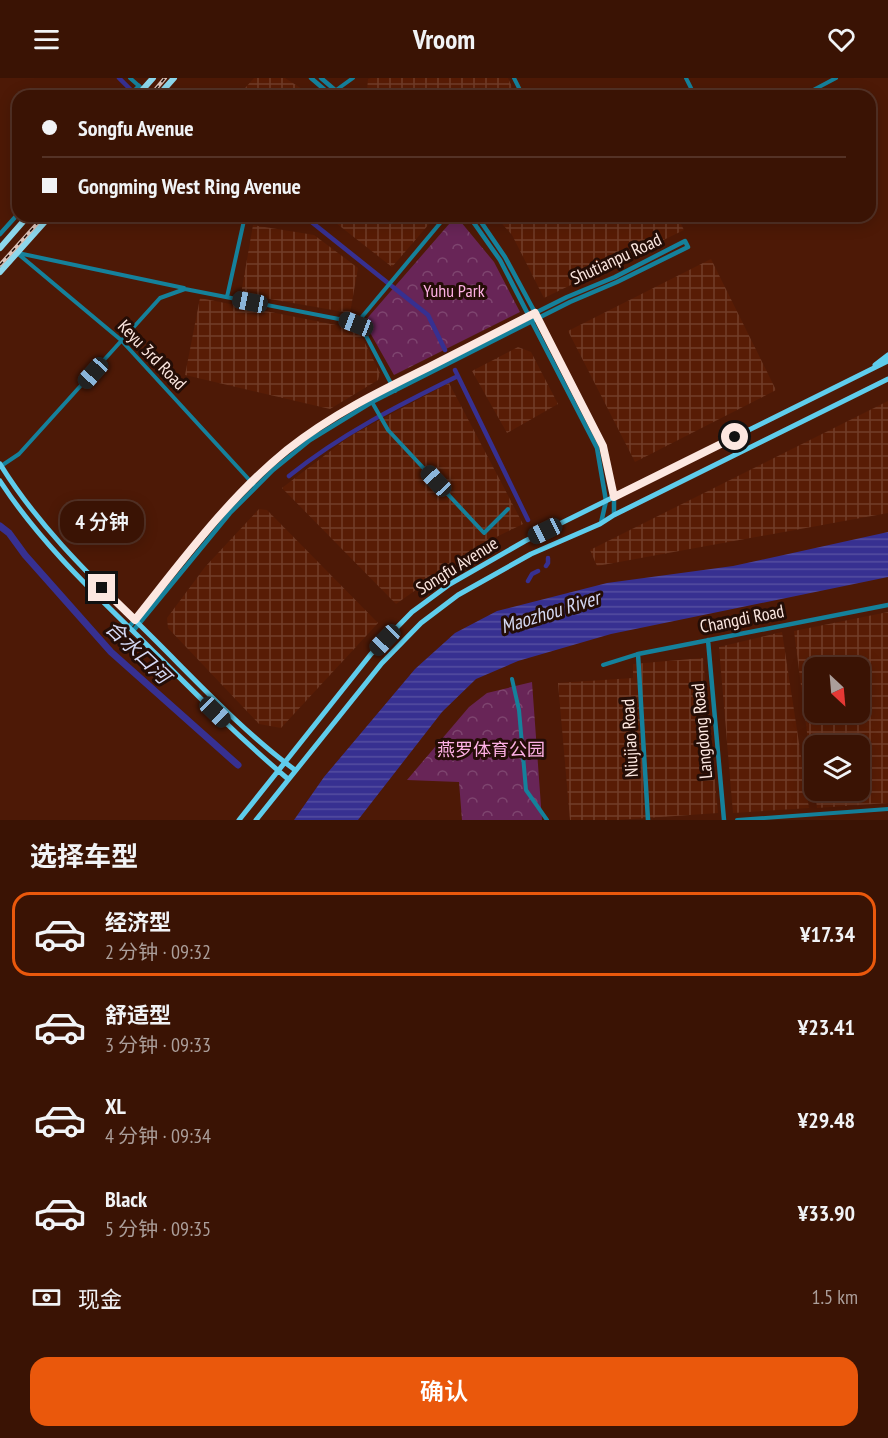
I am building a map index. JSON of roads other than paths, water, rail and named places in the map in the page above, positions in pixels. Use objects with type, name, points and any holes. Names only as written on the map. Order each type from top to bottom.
[{"type":"highway","points":[[141,90],[153,78]]},
{"type":"highway","points":[[163,90],[174,78]]},
{"type":"highway","points":[[0,248],[23,222]]},
{"type":"highway","points":[[0,272],[45,222]]},
{"type":"main road","points":[[865,372],[888,355]]},
{"type":"main road","name":"Songfu Avenue","points":[[239,820],[371,654],[412,612],[450,584],[525,541],[888,361]]},
{"type":"main road","name":"Songfu Avenue","points":[[256,820],[381,663],[421,623],[458,595],[531,554],[600,524],[888,379]]},
{"type":"main road","points":[[1,465],[24,500],[57,542],[246,730],[295,770]]},
{"type":"main road","points":[[0,481],[52,549],[131,629],[288,779]]},
{"type":"street","points":[[130,78],[139,90]]},
{"type":"street","points":[[311,78],[324,90]]},
{"type":"street","points":[[321,78],[334,90],[353,78]]},
{"type":"street","points":[[813,90],[836,78]]},
{"type":"street","points":[[0,234],[12,221]]},
{"type":"street","points":[[227,297],[244,222]]},
{"type":"street","points":[[356,324],[441,222]]},
{"type":"street","points":[[473,222],[500,260],[597,448],[606,501],[600,524]]},
{"type":"street","points":[[481,222],[505,257],[603,446],[614,497],[614,515]]},
{"type":"street","name":"Shutianpu Road","points":[[131,629],[254,485],[310,440],[393,388],[537,316],[685,242],[688,247],[537,316]]},
{"type":"street","points":[[17,253],[356,324],[365,334],[393,388]]},
{"type":"street","name":"Keyu 3rd Road","points":[[17,253],[122,340],[254,485]]},
{"type":"street","points":[[1,465],[19,454],[160,298],[185,289]]},
{"type":"street","points":[[372,402],[388,430],[484,533],[508,509]]},
{"type":"street","name":"Changdi Road","points":[[603,665],[638,654],[888,605]]},
{"type":"street","name":"Langdong Road","points":[[708,640],[724,820]]},
{"type":"street","name":"Niujiao Road","points":[[638,654],[648,820]]},
{"type":"street","points":[[512,678],[519,710],[526,790],[547,820]]},
{"type":"street","points":[[737,820],[888,809]]},
{"type":"water","name":"Maozhou River","points":[[888,532],[888,577],[611,634],[518,661],[476,679],[442,712],[358,820],[294,820],[324,777],[415,669],[455,633],[497,611],[607,583],[733,566]]},
{"type":"waterway","points":[[119,78],[131,90]]},
{"type":"waterway","points":[[312,222],[428,315],[445,350]]},
{"type":"waterway","points":[[455,370],[528,520]]},
{"type":"waterway","points":[[289,476],[329,447],[392,409],[458,376]]},
{"type":"waterway","name":"合水口河","points":[[0,526],[9,533],[25,555],[111,652],[238,765]]},
{"type":"waterway","points":[[546,566],[548,558]]},
{"type":"waterway","points":[[528,581],[532,574],[538,571]]},
{"type":"railway","points":[[155,90],[165,78]]},
{"type":"railway","points":[[0,265],[39,222]]},
{"type":"park label","name":"Yuhu Park","points":[[454,291]]},
{"type":"park label","name":"燕罗体育公园","points":[[491,750]]}]
